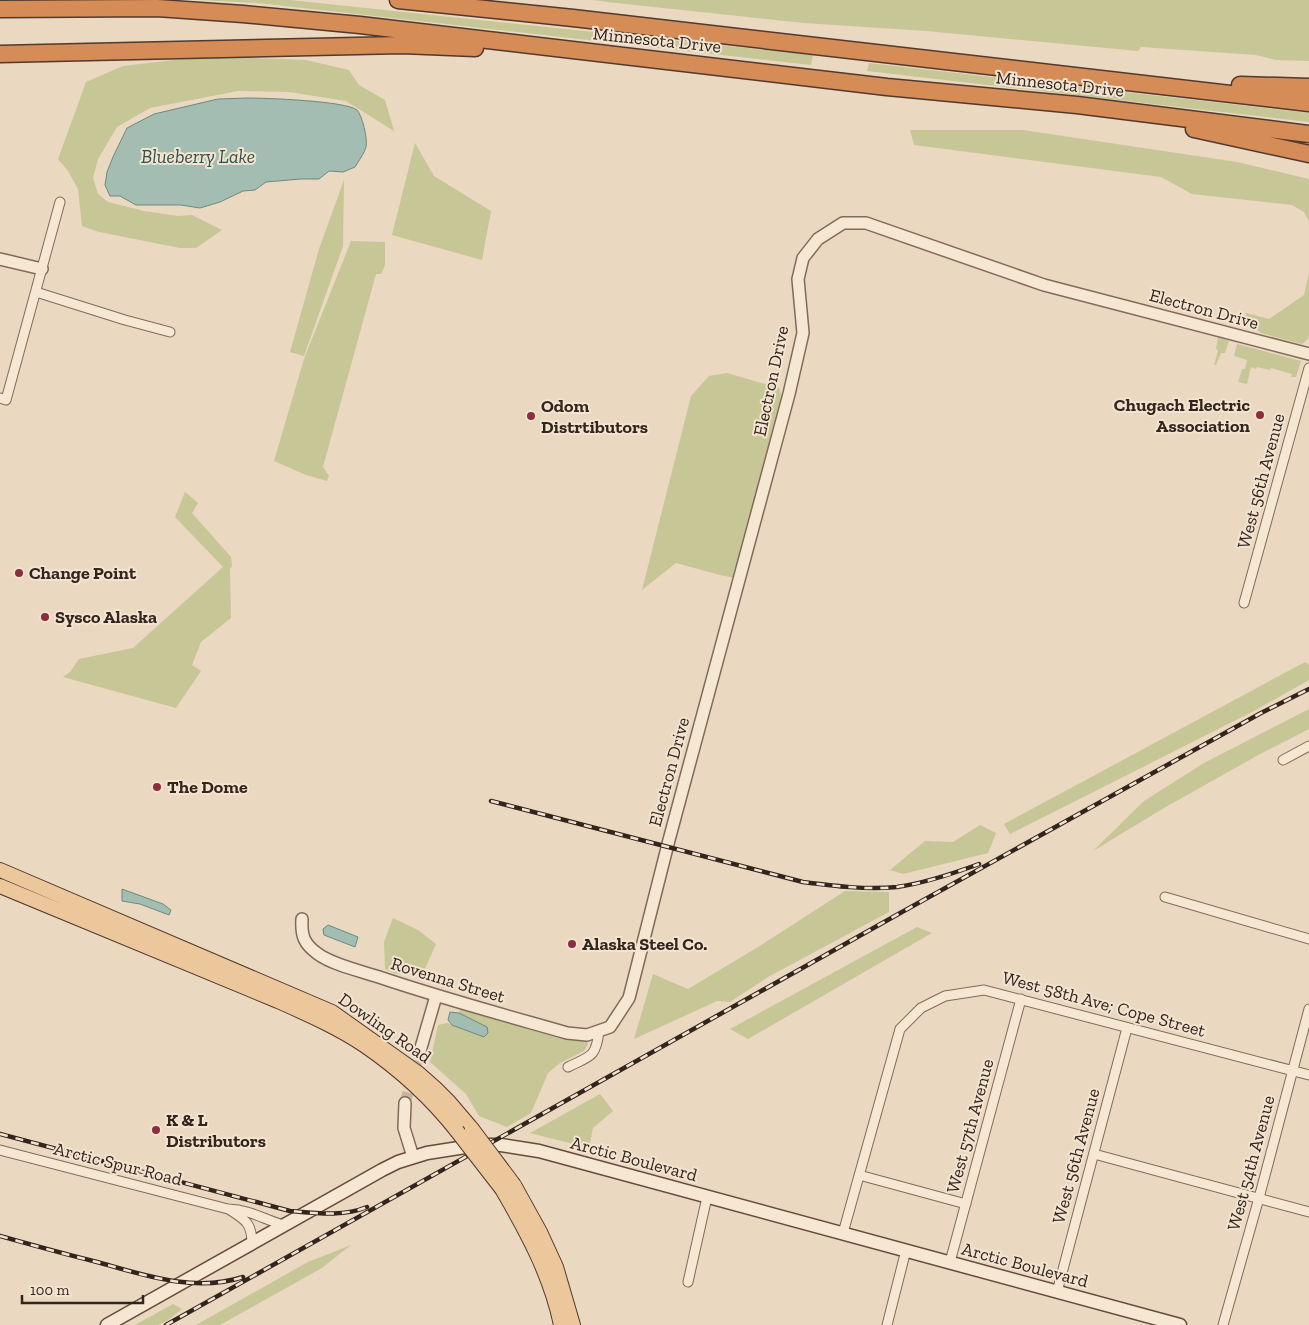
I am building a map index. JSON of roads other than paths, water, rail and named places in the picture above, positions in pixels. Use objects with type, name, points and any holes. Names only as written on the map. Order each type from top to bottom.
[{"type":"highway","name":"Minnesota Drive","points":[[398,0],[573,18],[1309,103]]},
{"type":"highway","points":[[502,0],[573,18]]},
{"type":"highway","name":"Minnesota Drive","points":[[0,9],[157,8],[360,25],[887,87],[1076,105],[1309,134]]},
{"type":"highway","points":[[0,54],[402,45],[581,52]]},
{"type":"highway","points":[[1076,76],[1309,88]]},
{"type":"highway","points":[[1076,105],[1309,154]]},
{"type":"main road","name":"Dowling Road","points":[[0,870],[332,1012],[424,1078],[449,1102],[472,1129],[508,1187],[540,1232],[556,1267],[573,1325]]},
{"type":"main road","name":"Dowling Road","points":[[0,886],[278,1001],[362,1044],[389,1064],[433,1102],[508,1187],[551,1288],[561,1325]]},
{"type":"main road","name":"Arctic Boulevard","points":[[107,1325],[382,1170],[413,1157],[440,1150],[478,1145],[501,1145],[539,1151],[1180,1325]]},
{"type":"street","points":[[3,399],[36,292],[60,202]]},
{"type":"street","name":"Electron Drive","points":[[610,1027],[629,998],[673,824],[787,402],[803,333],[798,279],[803,258],[818,239],[843,223],[866,222],[1044,285],[1309,354]]},
{"type":"street","points":[[0,258],[42,269]]},
{"type":"street","points":[[36,292],[170,332]]},
{"type":"street","name":"West 56th Avenue","points":[[1244,603],[1309,368]]},
{"type":"street","points":[[1283,760],[1309,746]]},
{"type":"street","points":[[1165,897],[1309,939]]},
{"type":"street","name":"Rovenna Street","points":[[302,919],[301,929],[304,939],[311,948],[327,960],[436,996],[567,1033],[587,1035],[610,1027]]},
{"type":"street","name":"West 58th Ave; Cope Street","points":[[843,1233],[900,1029],[921,1008],[945,996],[984,990],[1309,1075]]},
{"type":"street","points":[[420,1051],[436,996]]},
{"type":"street","name":"West 57th Avenue","points":[[950,1262],[1021,999]]},
{"type":"street","name":"West 54th Avenue","points":[[1223,1325],[1309,1009]]},
{"type":"street","name":"West 56th Avenue","points":[[1057,1292],[1127,1028]]},
{"type":"street","points":[[568,1067],[592,1055],[596,1049],[598,1031]]},
{"type":"street","points":[[405,1104],[404,1128],[413,1157]]},
{"type":"street","name":"Arctic Spur Road","points":[[0,1150],[228,1209],[251,1212],[283,1225]]},
{"type":"street","points":[[1094,1154],[1309,1212]]},
{"type":"street","points":[[859,1175],[966,1204]]},
{"type":"street","points":[[688,1282],[707,1197]]},
{"type":"street","name":"Arctic Spur Road","points":[[228,1209],[243,1218],[248,1224],[252,1232],[252,1244]]},
{"type":"street","points":[[887,1325],[906,1250]]},
{"type":"water","name":"Blueberry Lake","points":[[248,98],[322,102],[338,104],[357,110],[365,133],[366,147],[364,152],[355,167],[343,172],[329,171],[319,179],[266,182],[255,190],[243,191],[220,202],[200,208],[181,205],[136,205],[120,196],[110,196],[105,185],[107,172],[127,128],[154,114],[218,99]]},
{"type":"water","points":[[122,889],[163,904],[171,910],[169,915],[140,904],[122,901]]},
{"type":"water","points":[[328,925],[358,937],[355,947],[324,935],[323,929]]},
{"type":"water","points":[[450,1012],[459,1013],[487,1027],[488,1033],[484,1037],[452,1025],[448,1020]]},
{"type":"tunnel","points":[[405,1103],[420,1051]]},
{"type":"railway","points":[[166,1325],[902,912],[1261,713],[1309,689]]},
{"type":"railway","points":[[491,801],[803,882],[862,888],[897,887],[938,878],[979,864]]},
{"type":"railway","points":[[0,1134],[290,1211],[339,1213],[367,1207]]},
{"type":"railway","points":[[0,1236],[151,1277],[188,1283],[207,1283],[243,1277]]},
{"type":"place","name":"Chugach Electric Association","points":[[1260,415]]},
{"type":"place","name":"Odom Distrtibutors","points":[[531,416]]},
{"type":"place","name":"Change Point","points":[[19,573]]},
{"type":"place","name":"Sysco Alaska","points":[[45,617]]},
{"type":"place","name":"The Dome","points":[[157,787]]},
{"type":"place","name":"Alaska Steel Co.","points":[[572,944]]},
{"type":"place","name":"K & L Distributors","points":[[156,1130]]}]
